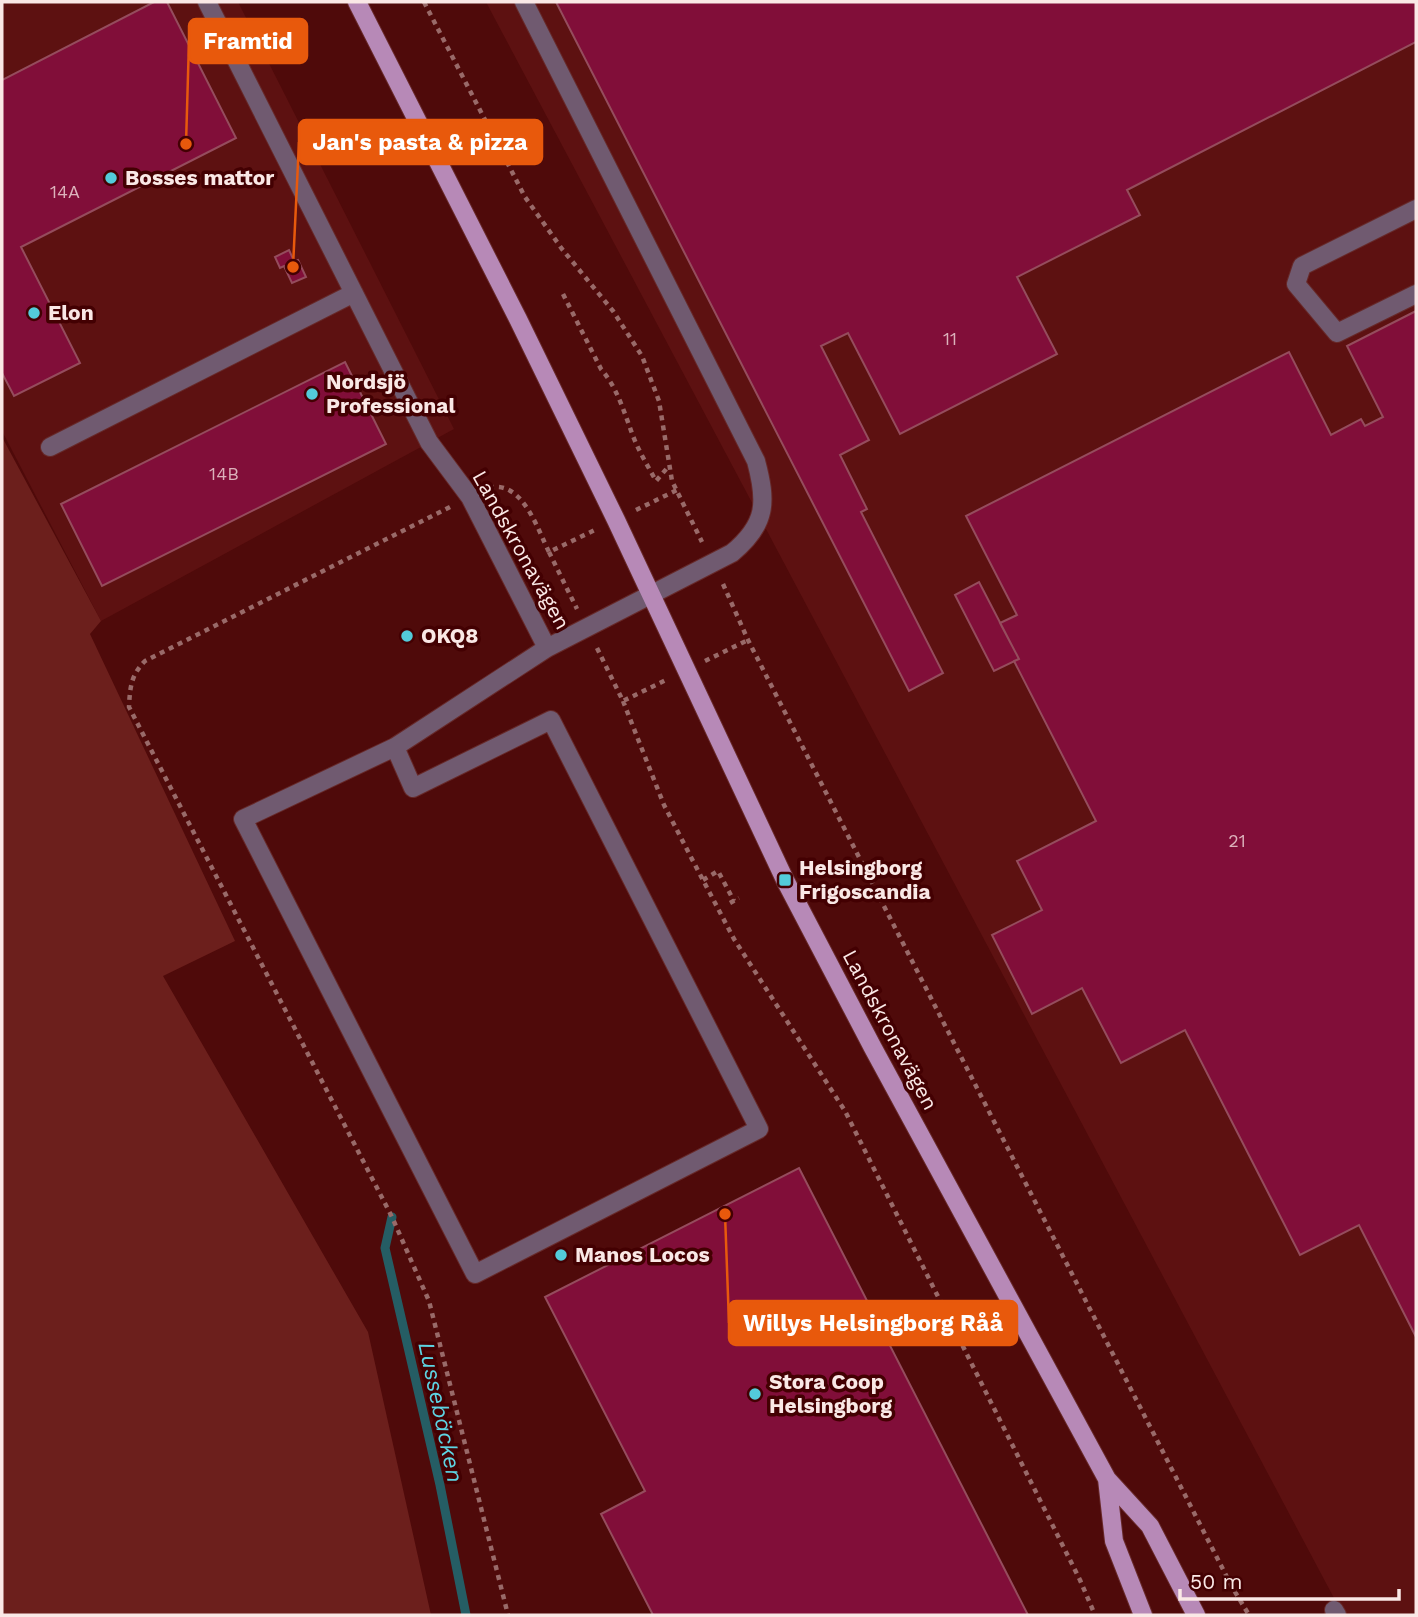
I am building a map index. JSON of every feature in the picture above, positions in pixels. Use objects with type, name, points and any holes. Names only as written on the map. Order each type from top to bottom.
[{"type":"main road","name":"Landskronavägen","points":[[357,2],[518,319],[798,904],[873,1048],[1107,1479],[1150,1526],[1196,1615]]},
{"type":"main road","name":"Landskronavägen","points":[[1107,1479],[1114,1541],[1143,1615]]},
{"type":"street","name":"Landskronavägen","points":[[207,2],[429,442],[470,497],[547,648],[732,553],[747,541],[757,525],[763,503],[756,461],[524,2]]},
{"type":"street","points":[[1416,209],[1302,266],[1297,284],[1337,334],[1416,294]]},
{"type":"street","points":[[50,447],[354,292]]},
{"type":"street","points":[[395,747],[413,788],[551,720],[759,1129],[475,1274],[243,819],[395,747],[547,648]]},
{"type":"path","points":[[424,2],[525,197],[562,249],[613,311],[642,356],[659,401],[669,466],[677,490],[748,640],[1232,1587],[1249,1615]]},
{"type":"path","points":[[565,297],[601,369],[620,399],[636,443],[656,481],[669,466]]},
{"type":"path","points":[[508,1615],[429,1301],[392,1217],[130,707],[133,673],[145,661],[496,486],[518,496],[549,552],[623,701],[664,805],[734,939],[845,1111],[1068,1555],[1095,1615]]},
{"type":"path","points":[[549,552],[677,490]]},
{"type":"path","points":[[623,701],[748,640]]},
{"type":"path","points":[[703,880],[718,871],[734,901]]},
{"type":"shaded area","points":[[2,2],[238,2],[454,429],[101,621],[2,431]]},
{"type":"shaded area","points":[[486,2],[1416,2],[1416,1615],[1343,1615]]},
{"type":"shaded area","points":[[2,437],[101,621],[90,634],[235,941],[163,976],[368,1332],[431,1615],[2,1615]]},
{"type":"building","points":[[154,2],[167,2],[236,138],[21,247],[80,363],[14,396],[2,373],[2,80]]},
{"type":"building","points":[[556,2],[1416,2],[1416,42],[1127,190],[1140,215],[1017,277],[1057,354],[900,434],[848,333],[821,346],[869,440],[840,455],[867,509],[861,512],[943,673],[909,691]]},
{"type":"building","points":[[289,250],[294,261],[298,260],[306,277],[292,283],[284,266],[280,268],[275,257]]},
{"type":"building","points":[[1416,311],[1416,1337],[1359,1225],[1300,1255],[1185,1030],[1121,1063],[1082,988],[1032,1014],[992,935],[1042,910],[1017,861],[1096,821],[1014,661],[1019,659],[1000,623],[1017,615],[966,516],[1289,352],[1331,435],[1361,419],[1365,426],[1383,417],[1347,346]]},
{"type":"building","points":[[345,362],[386,444],[102,586],[61,504]]},
{"type":"building","points":[[979,582],[1019,659],[994,671],[955,595]]},
{"type":"building","name":"Stora Coop Helsingborg","points":[[799,1168],[1028,1615],[653,1615],[601,1514],[645,1491],[545,1297]]},
{"type":"waterway","name":"Lussebäcken","points":[[392,1217],[385,1248],[440,1485],[466,1615]]},
{"type":"place","name":"Framtid","points":[[186,144]]},
{"type":"place","name":"Bosses mattor","points":[[111,178]]},
{"type":"place","name":"Jan's pasta & pizza","points":[[293,267]]},
{"type":"place","name":"Elon","points":[[34,313]]},
{"type":"place","name":"Nordsjö Professional","points":[[312,394]]},
{"type":"place","name":"OKQ8","points":[[407,636]]},
{"type":"place","name":"Helsingborg Frigoscandia","points":[[785,880]]},
{"type":"place","name":"Willys Helsingborg Råå","points":[[725,1214]]},
{"type":"place","name":"Manos Locos","points":[[561,1255]]},
{"type":"place","name":"Stora Coop Helsingborg","points":[[755,1394]]}]
